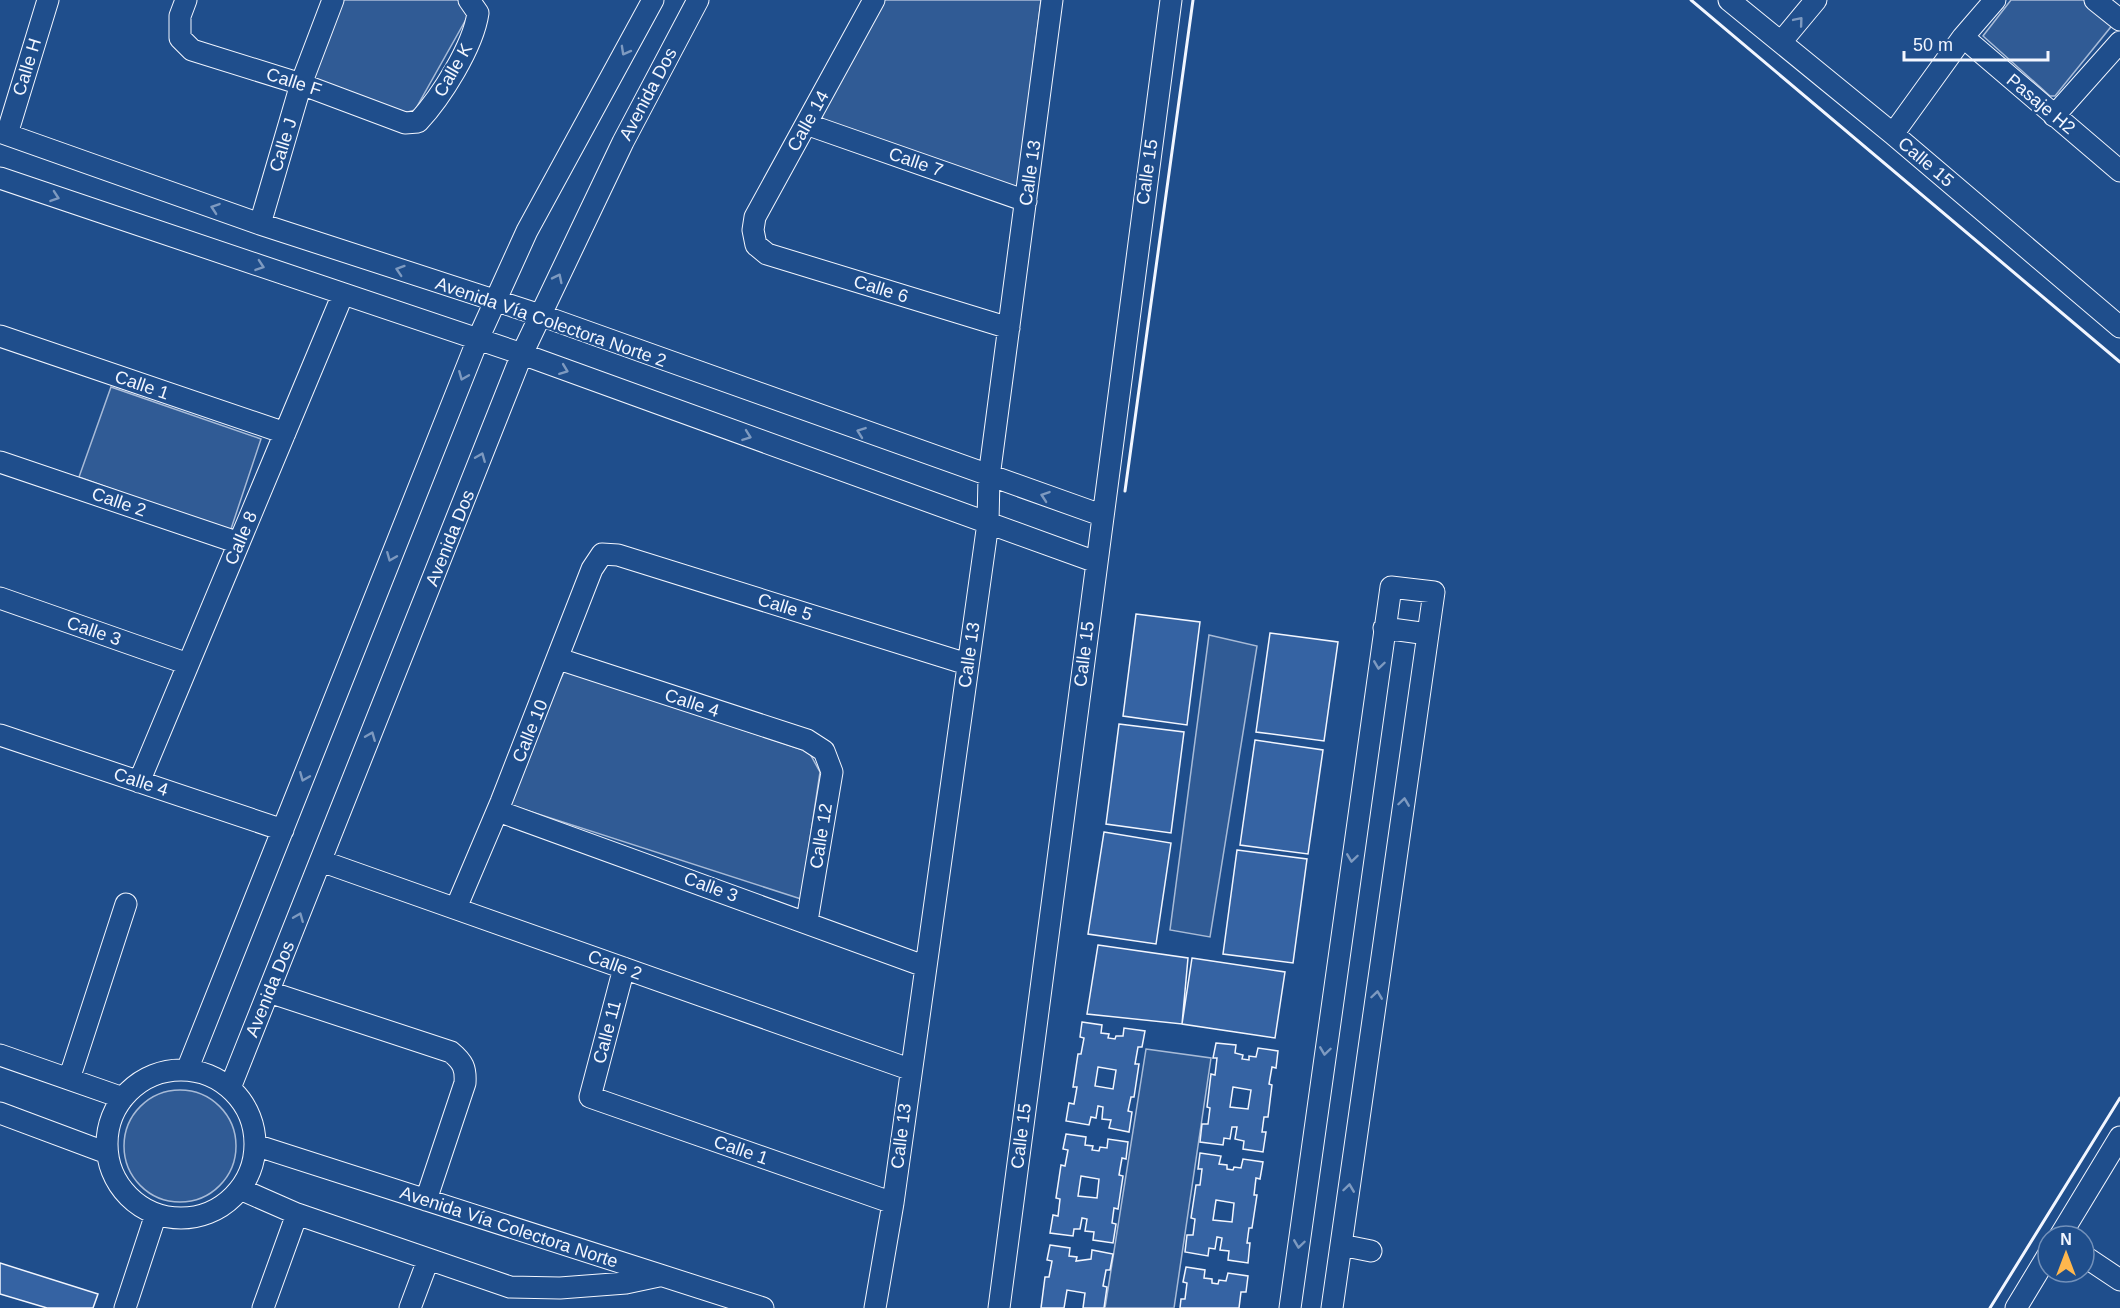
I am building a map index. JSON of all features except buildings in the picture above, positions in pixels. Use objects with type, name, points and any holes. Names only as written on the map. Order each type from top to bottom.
[{"type":"street","name":"Calle F","points":[[186,0],[181,10],[179,31],[184,44],[192,50],[301,84],[405,123],[418,122]]},
{"type":"street","name":"Calle J","points":[[260,224],[301,84],[333,0]]},
{"type":"street","points":[[187,1070],[478,339],[527,231],[654,0]]},
{"type":"street","name":"Avenida Dos","points":[[230,1088],[522,354],[623,142],[698,0]]},
{"type":"street","name":"Calle 14","points":[[756,245],[753,230],[755,217],[874,0]]},
{"type":"street","name":"Calle 13","points":[[875,1308],[893,1203],[909,1069],[988,523],[989,477],[1052,0]]},
{"type":"street","name":"Calle 15","points":[[999,1308],[1101,515],[1171,0]]},
{"type":"street","name":"Calle 15","points":[[1729,0],[1756,8],[1781,42],[2120,327]]},
{"type":"street","points":[[1781,42],[1816,0]]},
{"type":"street","points":[[1893,134],[1963,37],[1995,0]]},
{"type":"street","points":[[2096,0],[2120,20]]},
{"type":"street","name":"Calle H","points":[[3,133],[46,1]]},
{"type":"street","name":"Calle K","points":[[418,122],[433,106],[475,30],[473,7]]},
{"type":"street","name":"Pasaje H2","points":[[1963,37],[2120,171]]},
{"type":"street","points":[[2055,116],[2120,42]]},
{"type":"street","name":"Calle 7","points":[[806,124],[1026,201]]},
{"type":"street","name":"Avenida Vía Colectora Norte 2","points":[[3,133],[260,224],[540,315],[989,477],[1101,515]]},
{"type":"street","points":[[0,178],[522,354],[1096,562]]},
{"type":"street","name":"Calle 6","points":[[756,245],[767,254],[1009,328]]},
{"type":"street","name":"Calle 8","points":[[139,782],[343,294]]},
{"type":"street","name":"Calle 1","points":[[0,336],[285,433]]},
{"type":"street","name":"Calle 2","points":[[0,462],[239,543]]},
{"type":"street","name":"Calle 5","points":[[602,554],[618,555],[968,664]]},
{"type":"street","name":"Calle 10","points":[[456,908],[559,659],[592,569],[602,554]]},
{"type":"street","points":[[1290,1308],[1391,586],[1434,592],[1332,1308]]},
{"type":"street","name":"Calle 3","points":[[0,598],[188,664]]},
{"type":"street","points":[[1384,628],[1428,634]]},
{"type":"street","name":"Calle 4","points":[[559,659],[807,740],[824,751]]},
{"type":"street","name":"Calle 4","points":[[0,735],[283,830]]},
{"type":"street","name":"Calle 12","points":[[807,921],[832,772],[824,751]]},
{"type":"street","name":"Calle 3","points":[[498,811],[807,921],[924,966]]},
{"type":"street","name":"Calle 2","points":[[321,861],[909,1069]]},
{"type":"street","points":[[69,1079],[126,903]]},
{"type":"street","name":"Calle 11","points":[[590,1097],[624,968]]},
{"type":"street","points":[[269,992],[452,1052],[462,1061],[465,1083],[426,1200]]},
{"type":"street","points":[[0,1055],[123,1098]]},
{"type":"street","points":[[187,1070],[210,1076],[230,1088],[243,1103],[252,1120],[255,1145],[251,1168],[240,1189],[221,1207],[209,1213],[182,1218],[156,1214],[144,1208],[123,1190],[110,1166],[107,1153],[109,1124],[123,1098],[139,1083],[158,1073],[187,1070]]},
{"type":"street","name":"Calle 1","points":[[590,1097],[893,1203]]},
{"type":"street","points":[[0,1113],[107,1153]]},
{"type":"street","points":[[2067,1224],[2120,1137]]},
{"type":"street","name":"Avenida Vía Colectora Norte","points":[[255,1145],[763,1308]]},
{"type":"street","points":[[240,1189],[297,1214],[510,1287],[560,1288],[626,1283],[661,1276]]},
{"type":"street","points":[[125,1308],[156,1214]]},
{"type":"street","points":[[263,1308],[297,1214]]},
{"type":"street","points":[[1341,1245],[1371,1251]]},
{"type":"street","points":[[410,1308],[428,1260]]},
{"type":"street","points":[[2096,1264],[2120,1280]]},
{"type":"street","points":[[2016,1308],[2036,1275]]},
{"type":"shaded area","points":[[341,0],[462,0],[469,14],[415,110],[404,113],[315,80],[314,72]]},
{"type":"shaded area","points":[[878,0],[1041,0],[1018,187],[1009,189],[824,122],[819,108]]},
{"type":"shaded area","points":[[2011,0],[2086,0],[2114,23],[2055,96],[2050,96],[1983,36]]},
{"type":"shaded area","points":[[111,387],[261,439],[230,532],[79,477]]},
{"type":"shaded area","points":[[1209,635],[1257,646],[1210,937],[1170,930]]},
{"type":"shaded area","points":[[565,670],[809,752],[820,772],[801,899],[501,802]]},
{"type":"shaded area","points":[[1146,1049],[1211,1058],[1174,1308],[1105,1308]]},
{"type":"shaded area","points":[[180,1090],[201,1094],[220,1106],[232,1125],[236,1146],[232,1167],[220,1186],[201,1198],[180,1202],[159,1198],[140,1186],[128,1167],[124,1146],[128,1125],[140,1106],[159,1094]]},
{"type":"wall","points":[[1125,491],[1193,0]]},
{"type":"wall","points":[[1691,0],[2120,362]]},
{"type":"wall","points":[[1990,1308],[2120,1098]]}]
